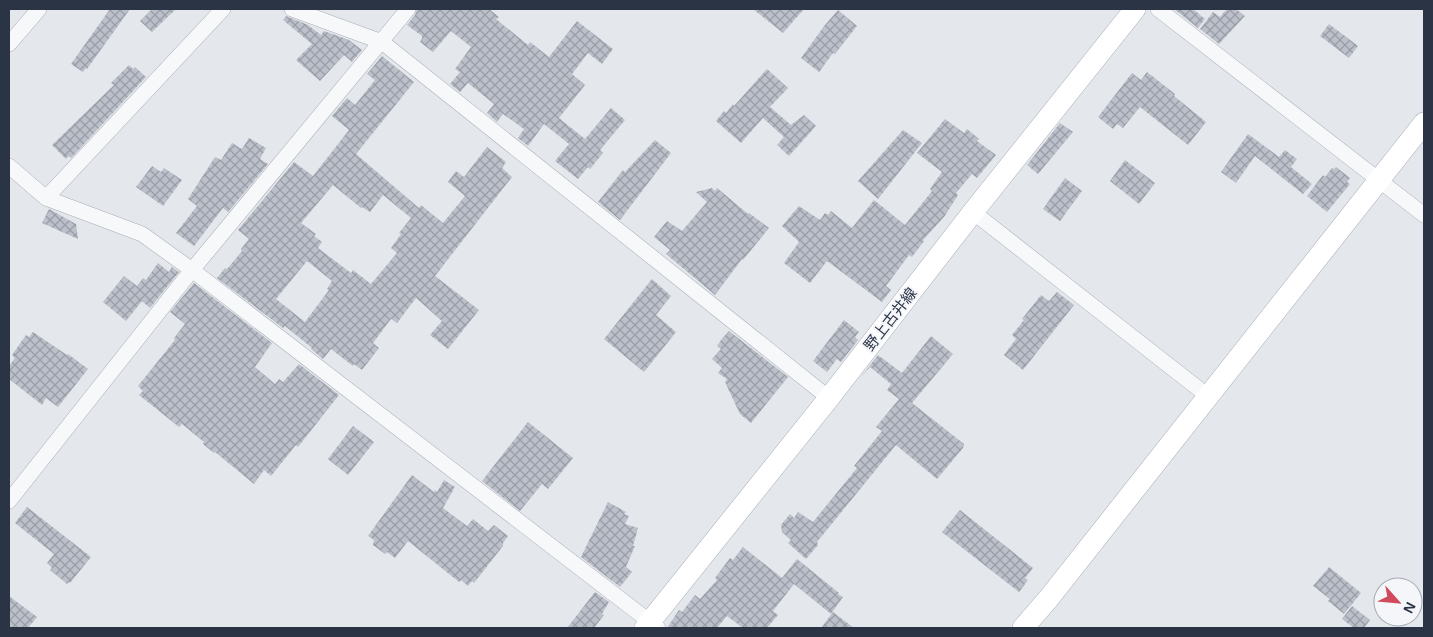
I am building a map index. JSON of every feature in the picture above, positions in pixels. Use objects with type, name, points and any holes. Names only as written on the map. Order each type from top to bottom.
[{"type":"main road","name":"野上古井線","points":[[651,626],[973,212],[1135,9]]},
{"type":"main road","points":[[1023,628],[1049,598],[1424,123]]},
{"type":"street","points":[[9,44],[40,9]]},
{"type":"street","points":[[46,198],[224,9]]},
{"type":"street","points":[[292,9],[382,42],[829,398]]},
{"type":"street","points":[[9,501],[192,270],[408,9]]},
{"type":"street","points":[[1158,9],[1424,215]]},
{"type":"street","points":[[9,166],[46,198],[142,234],[192,270],[651,626]]},
{"type":"street","points":[[973,212],[1209,396]]},
{"type":"building","points":[[110,9],[130,9],[83,72],[71,64]]},
{"type":"building","points":[[152,9],[176,9],[152,32],[140,21]]},
{"type":"building","points":[[417,9],[489,9],[499,17],[496,19],[528,45],[530,42],[549,57],[577,21],[613,49],[602,64],[588,53],[572,74],[585,85],[559,118],[585,139],[611,108],[625,120],[600,150],[603,153],[590,169],[588,167],[578,179],[555,161],[569,144],[544,124],[528,146],[518,138],[524,129],[503,114],[497,122],[487,113],[494,104],[468,83],[460,92],[450,84],[460,72],[455,69],[471,47],[451,31],[433,52],[420,42],[422,36],[407,25]]},
{"type":"building","points":[[753,9],[804,9],[783,33]]},
{"type":"building","points":[[1174,9],[1193,9],[1205,19],[1198,28]]},
{"type":"building","points":[[1227,9],[1236,9],[1245,16],[1219,44],[1200,29],[1213,12],[1220,17]]},
{"type":"building","points":[[838,10],[857,26],[819,72],[801,58]]},
{"type":"building","points":[[286,16],[308,25],[321,35],[324,31],[349,40],[362,50],[352,62],[344,55],[320,81],[296,60],[312,44],[283,20]]},
{"type":"building","points":[[1329,24],[1358,46],[1349,58],[1320,36]]},
{"type":"building","points":[[382,56],[414,82],[356,154],[419,208],[421,205],[443,223],[465,196],[448,182],[456,171],[464,177],[487,147],[506,162],[502,168],[512,177],[435,276],[479,310],[448,349],[430,335],[442,321],[416,298],[397,323],[391,319],[373,343],[379,348],[362,370],[354,364],[353,366],[331,349],[323,359],[285,326],[283,328],[217,278],[242,251],[241,249],[249,239],[238,230],[294,162],[313,176],[349,130],[332,116],[347,98],[355,105],[375,80],[367,74]],"holes":[[[333,185],[361,208],[370,212],[383,195],[411,218],[399,233],[401,234],[391,248],[397,253],[371,284],[353,270],[351,273],[318,248],[322,242],[314,236],[316,234],[301,223]],[[307,261],[332,281],[327,289],[329,290],[305,322],[276,299]]]},
{"type":"building","points":[[129,65],[133,69],[135,67],[146,77],[74,155],[71,158],[68,156],[66,159],[52,145],[114,85],[111,83]]},
{"type":"building","points":[[767,69],[788,88],[770,107],[791,125],[804,115],[816,126],[789,156],[777,145],[784,137],[763,118],[741,143],[716,121],[724,111],[726,113],[733,104],[734,106]]},
{"type":"building","points":[[1147,72],[1206,122],[1188,145],[1140,107],[1123,128],[1117,124],[1113,129],[1098,117],[1132,73],[1141,80]]},
{"type":"building","points":[[945,119],[964,133],[967,129],[979,139],[977,141],[996,155],[977,178],[972,174],[956,193],[958,195],[944,217],[923,240],[912,257],[909,255],[886,286],[891,290],[882,302],[827,261],[810,283],[784,263],[799,242],[782,226],[799,206],[820,220],[825,213],[828,215],[831,211],[852,228],[874,200],[905,225],[932,191],[930,189],[942,172],[917,153]]},
{"type":"building","points":[[1060,123],[1073,132],[1038,174],[1027,165]]},
{"type":"building","points":[[903,130],[922,143],[878,199],[858,181]]},
{"type":"building","points":[[1248,134],[1279,157],[1285,150],[1297,159],[1291,167],[1312,184],[1303,194],[1255,156],[1236,183],[1221,172]]},
{"type":"building","points":[[249,138],[266,148],[260,159],[268,164],[228,212],[223,208],[194,246],[176,233],[197,206],[188,199],[215,157],[221,160],[232,143],[242,149]]},
{"type":"building","points":[[655,140],[671,153],[620,220],[598,202],[623,170],[625,172]]},
{"type":"building","points":[[1125,160],[1155,183],[1139,204],[1110,181]]},
{"type":"building","points":[[152,166],[161,172],[164,168],[182,180],[163,206],[136,187]]},
{"type":"building","points":[[1336,167],[1350,178],[1347,182],[1350,184],[1327,212],[1307,196],[1323,175],[1325,177],[1332,168]]},
{"type":"building","points":[[1065,178],[1082,191],[1060,221],[1043,209]]},
{"type":"building","points":[[712,188],[715,191],[717,188],[748,214],[769,228],[742,259],[715,295],[666,254],[670,250],[654,237],[667,221],[682,231],[707,202],[696,192]]},
{"type":"building","points":[[49,209],[76,224],[78,239],[42,223]]},
{"type":"building","points":[[158,263],[169,272],[172,267],[179,272],[150,308],[142,301],[126,321],[103,302],[124,276],[137,286],[143,278],[146,280]]},
{"type":"building","points":[[652,279],[671,296],[656,315],[676,332],[644,372],[604,339]]},
{"type":"building","points":[[194,283],[272,343],[255,367],[275,384],[279,379],[283,382],[299,364],[339,395],[298,447],[296,445],[271,476],[264,470],[254,484],[203,444],[204,442],[182,424],[179,427],[139,395],[143,391],[138,386],[175,340],[174,338],[185,324],[170,312]]},
{"type":"building","points":[[1057,292],[1074,305],[1023,370],[1004,355],[1016,339],[1012,335],[1041,295],[1049,301]]},
{"type":"building","points":[[844,320],[859,332],[855,337],[858,340],[841,362],[837,359],[827,372],[813,361]]},
{"type":"building","points":[[729,331],[788,377],[751,423],[740,414],[725,382],[727,379],[718,373],[722,368],[712,359],[721,349],[717,346]]},
{"type":"building","points":[[33,332],[88,369],[58,407],[46,398],[42,405],[9,379],[9,366],[15,358],[12,355],[26,335],[29,337]]},
{"type":"building","points":[[931,336],[953,354],[912,403],[964,444],[963,448],[937,479],[896,445],[817,542],[818,545],[806,559],[788,543],[791,540],[782,532],[781,525],[790,514],[794,518],[798,512],[813,522],[857,468],[854,466],[882,431],[876,427],[899,399],[887,390],[891,384],[870,367],[861,377],[878,355],[902,373]]},
{"type":"building","points":[[528,422],[573,458],[548,489],[542,484],[520,511],[482,481]]},
{"type":"building","points":[[353,426],[374,442],[348,475],[328,459]]},
{"type":"building","points":[[412,475],[434,492],[435,490],[437,492],[444,480],[455,487],[443,508],[467,526],[473,519],[488,531],[494,525],[508,536],[503,546],[474,583],[472,581],[468,586],[461,580],[459,582],[408,541],[395,558],[387,552],[385,554],[373,545],[374,540],[368,536]]},
{"type":"building","points":[[608,502],[626,512],[624,514],[629,516],[625,524],[638,528],[633,546],[635,546],[626,567],[632,572],[620,587],[581,557]]},
{"type":"building","points":[[27,507],[91,557],[70,583],[67,584],[50,570],[52,568],[47,563],[54,554],[15,523]]},
{"type":"building","points":[[960,510],[1033,568],[1025,578],[1028,580],[1019,592],[942,532]]},
{"type":"building","points":[[743,547],[782,578],[797,559],[843,597],[831,614],[794,584],[773,611],[778,615],[767,628],[743,628],[727,616],[717,628],[667,628],[679,610],[682,612],[695,595],[700,599],[717,580],[715,578],[730,558],[733,560]]},
{"type":"building","points":[[1329,567],[1361,593],[1344,614],[1328,601],[1330,599],[1313,586]]},
{"type":"building","points":[[595,592],[609,602],[602,614],[604,615],[594,628],[567,628]]},
{"type":"building","points":[[9,596],[37,617],[28,628],[9,628]]},
{"type":"building","points":[[1352,606],[1370,620],[1364,628],[1354,628],[1342,619]]},
{"type":"building","points":[[833,612],[854,628],[821,628]]}]
